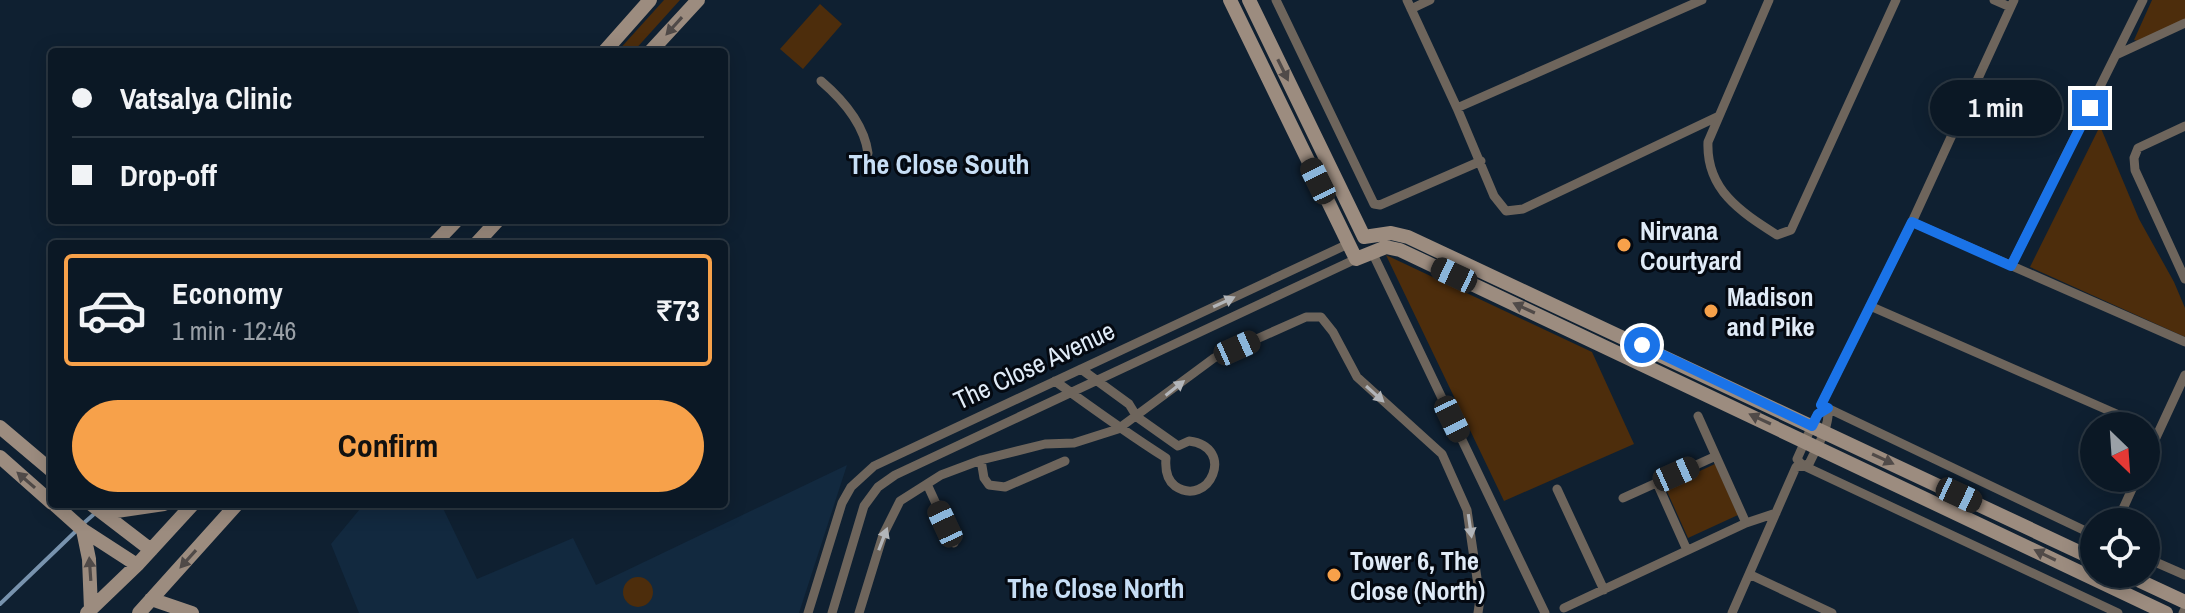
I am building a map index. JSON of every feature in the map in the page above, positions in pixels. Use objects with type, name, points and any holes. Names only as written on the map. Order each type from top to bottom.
[{"type":"street","points":[[608,48],[650,0]]},
{"type":"street","points":[[654,48],[698,0]]},
{"type":"street","points":[[1230,0],[1356,259],[1386,247],[1400,250],[2166,613]]},
{"type":"street","points":[[1249,0],[1545,613]]},
{"type":"street","points":[[1276,0],[1374,204],[1380,205],[1481,161]]},
{"type":"street","points":[[1430,0],[1409,4],[1494,196],[1506,211],[1515,212],[1719,116]]},
{"type":"street","points":[[1457,108],[1702,0]]},
{"type":"street","points":[[1769,0],[1708,142],[1707,160],[1735,208],[1777,235],[1791,230],[1896,0]]},
{"type":"street","points":[[1994,0],[2012,4],[1912,222],[1821,405],[2080,528]]},
{"type":"street","points":[[2011,266],[2143,0]]},
{"type":"street","points":[[2116,55],[2185,23]]},
{"type":"street","points":[[821,81],[844,100],[867,144],[868,153]]},
{"type":"street","points":[[2185,126],[2138,148],[2134,158],[2135,170],[2185,279]]},
{"type":"street","points":[[1912,222],[2185,342]]},
{"type":"street","points":[[438,240],[453,224]]},
{"type":"street","points":[[480,240],[494,224]]},
{"type":"street","points":[[1364,237],[1382,232],[1408,237],[2080,552]]},
{"type":"street","name":"The Close Avenue","points":[[808,613],[841,507],[851,487],[874,466],[1364,237]]},
{"type":"street","name":"The Close Avenue","points":[[878,487],[928,459],[1356,259]]},
{"type":"street","points":[[1870,306],[2113,412]]},
{"type":"street","points":[[859,613],[883,535],[900,501],[941,475],[981,460],[1045,444],[1074,443],[1118,429],[1214,358],[1306,317],[1321,317],[1333,332],[1357,377],[1442,454],[1467,510],[1480,599],[1478,613]]},
{"type":"street","points":[[1055,381],[1106,416],[1118,429],[1166,458],[1166,475],[1177,488],[1193,491],[1208,484],[1215,468],[1211,452],[1198,442],[1189,441],[1178,446],[1137,417],[1129,404],[1081,369]]},
{"type":"street","points":[[2160,428],[2185,375]]},
{"type":"street","points":[[1732,613],[1796,467],[1809,464],[1811,444],[1818,429],[1818,414],[1828,408]]},
{"type":"street","points":[[1698,416],[1746,523]]},
{"type":"street","points":[[974,419],[980,435]]},
{"type":"street","points":[[0,427],[48,468]]},
{"type":"street","points":[[921,444],[928,459]]},
{"type":"street","points":[[1623,498],[1716,456]]},
{"type":"street","points":[[0,457],[48,499]]},
{"type":"street","points":[[981,460],[984,478],[996,488],[1065,461]]},
{"type":"street","points":[[1802,465],[2118,613]]},
{"type":"street","points":[[832,613],[864,506],[878,487],[863,474]]},
{"type":"street","points":[[1657,483],[1687,550]]},
{"type":"street","points":[[927,484],[954,543]]},
{"type":"street","points":[[1557,489],[1604,590]]},
{"type":"street","points":[[59,508],[83,530],[137,565]]},
{"type":"street","points":[[89,611],[189,508]]},
{"type":"street","points":[[148,608],[234,508]]},
{"type":"street","points":[[97,509],[151,550]]},
{"type":"street","points":[[1564,608],[1746,523],[1776,513]]},
{"type":"street","points":[[83,530],[89,559],[89,611]]},
{"type":"street","points":[[2160,564],[2185,575]]},
{"type":"street","points":[[1751,575],[1827,612]]},
{"type":"street","points":[[2155,588],[2185,602]]},
{"type":"street","points":[[148,608],[192,613]]},
{"type":"shaded area","points":[[664,0],[680,0],[637,48],[621,48]]},
{"type":"shaded area","points":[[2152,0],[2185,0],[2185,20],[2141,42],[2134,40]]},
{"type":"shaded area","points":[[820,4],[842,24],[803,69],[780,49]]},
{"type":"shaded area","points":[[2100,126],[2139,219],[2185,308],[2185,337],[2030,267]]},
{"type":"shaded area","points":[[1386,255],[1592,352],[1634,444],[1504,501]]},
{"type":"shaded area","points":[[1715,464],[1738,515],[1688,538],[1665,487]]},
{"type":"shaded area","points":[[847,465],[799,613],[359,613],[331,544],[361,508],[443,508],[477,579],[573,538],[596,585]]},
{"type":"shaded area","points":[[638,577],[649,581],[653,592],[649,603],[638,607],[627,603],[623,592],[627,581]]},
{"type":"waterway","points":[[85,522],[93,515]]},
{"type":"waterway","points":[[0,604],[75,532]]},
{"type":"place","name":"Nirvana Courtyard","points":[[1624,245]]},
{"type":"place","name":"Madison and Pike","points":[[1711,311]]},
{"type":"place","name":"Tower 6, The Close (North)","points":[[1334,575]]},
{"type":"district","name":"The Close South","points":[[939,164]]},
{"type":"district","name":"The Close North","points":[[1096,588]]},
{"type":"route","points":[[1642,345],[1812,426],[1818,414],[1828,408],[1821,405],[1912,222],[2011,266],[2090,108]]}]
